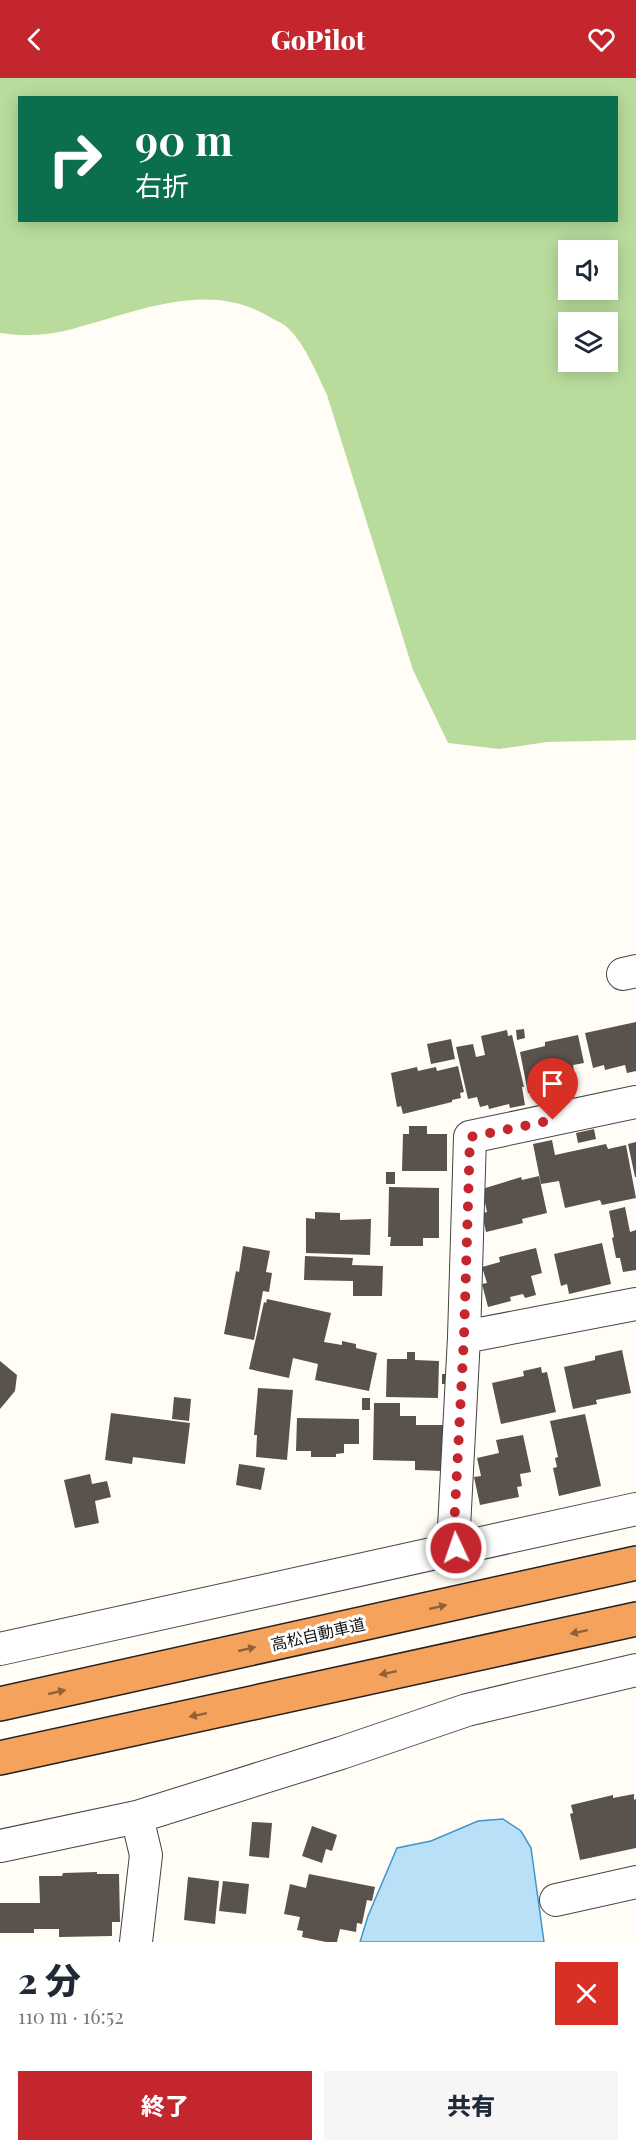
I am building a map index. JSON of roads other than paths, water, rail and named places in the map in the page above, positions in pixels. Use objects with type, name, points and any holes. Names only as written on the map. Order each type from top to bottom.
[{"type":"highway","name":"高松自動車道","points":[[0,1704],[636,1563]]},
{"type":"highway","points":[[0,1758],[636,1619]]},
{"type":"street","points":[[456,1548],[454,1528],[464,1337],[470,1137],[636,1102]]},
{"type":"street","points":[[464,1337],[636,1304]]},
{"type":"street","points":[[0,1649],[636,1509]]},
{"type":"street","points":[[0,1846],[137,1817],[467,1710],[636,1670]]},
{"type":"street","points":[[136,1942],[146,1855],[137,1817]]},
{"type":"street","points":[[556,1900],[636,1882]]},
{"type":"water","points":[[503,1819],[521,1831],[531,1848],[544,1942],[360,1942],[368,1916],[397,1848],[431,1841],[478,1821]]}]
